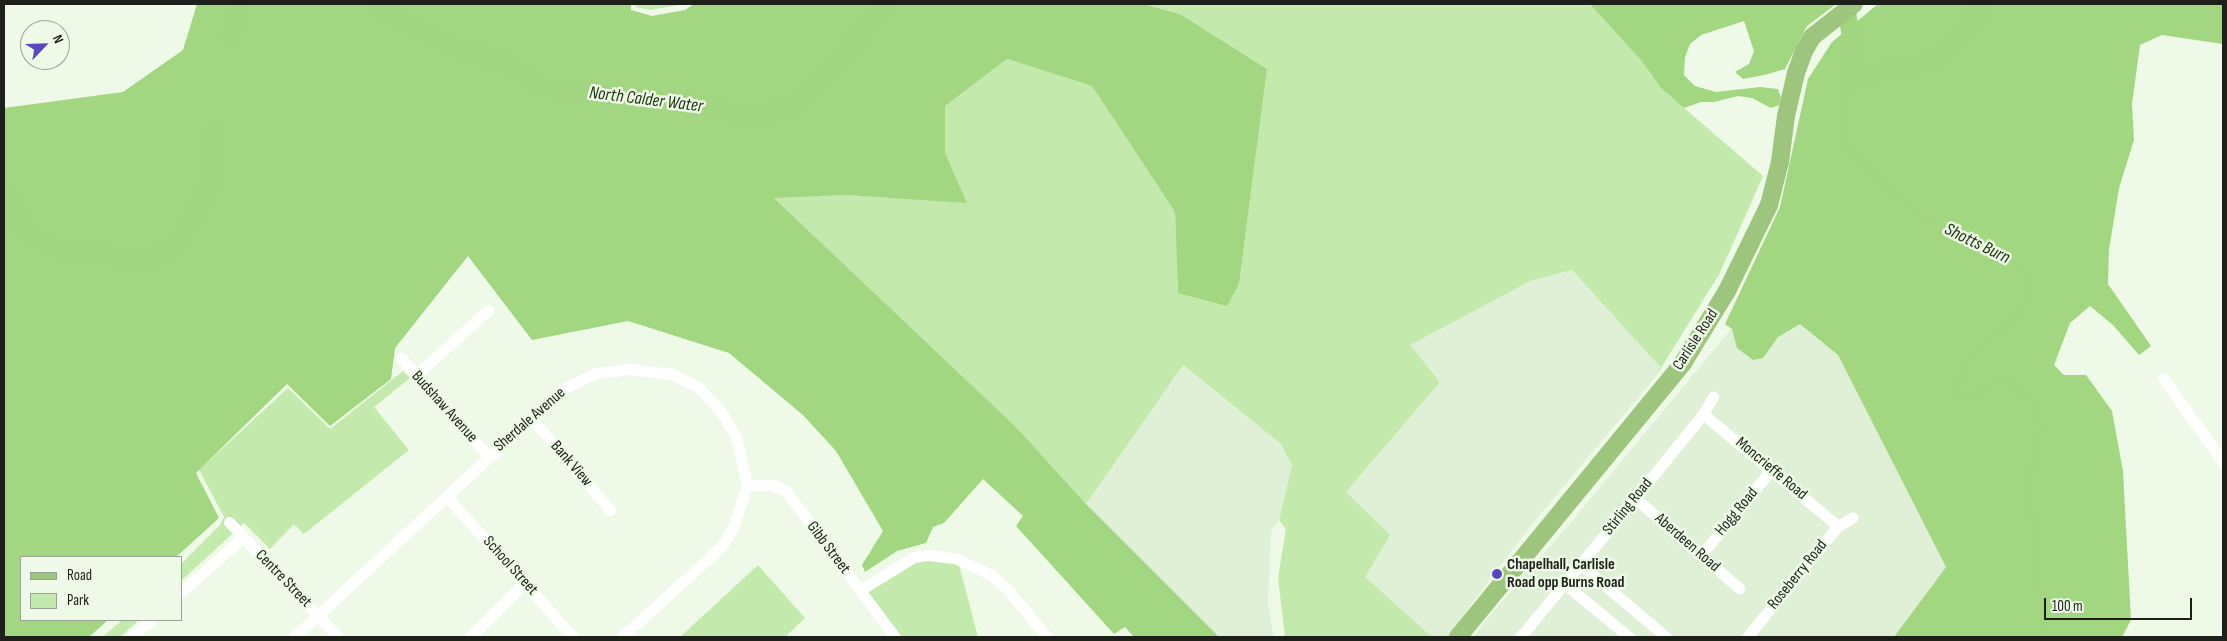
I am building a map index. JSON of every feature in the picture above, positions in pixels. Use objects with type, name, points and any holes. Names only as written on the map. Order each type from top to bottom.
[{"type":"main road","name":"Carlisle Road","points":[[1458,637],[1683,364],[1727,291],[1769,205],[1780,162],[1786,116],[1796,72],[1804,51],[1812,37],[1854,4]]},
{"type":"street","points":[[416,376],[488,310]]},
{"type":"street","name":"Budshaw Avenue","points":[[401,358],[488,456]]},
{"type":"street","name":"Sherdale Avenue","points":[[294,637],[488,456],[563,389],[596,373],[630,369],[672,374],[698,387],[722,413],[736,437],[747,484]]},
{"type":"street","points":[[2163,378],[2223,462]]},
{"type":"street","name":"Stirling Road","points":[[1520,637],[1703,414],[1713,397]]},
{"type":"street","name":"Moncrieffe Road","points":[[1703,414],[1772,469],[1838,526]]},
{"type":"street","name":"Bank View","points":[[531,418],[610,510]]},
{"type":"street","name":"Hogg Road","points":[[1702,555],[1772,469]]},
{"type":"street","points":[[622,637],[721,547],[733,528],[747,484]]},
{"type":"street","name":"Gibb Street","points":[[747,484],[772,485],[785,490],[895,637]]},
{"type":"street","name":"School Street","points":[[446,496],[573,637]]},
{"type":"street","name":"Aberdeen Road","points":[[1635,498],[1740,588]]},
{"type":"street","name":"Roseberry Road","points":[[1747,637],[1838,526],[1853,517]]},
{"type":"street","name":"Centre Street","points":[[229,522],[338,637]]},
{"type":"street","points":[[182,591],[243,537]]},
{"type":"street","points":[[860,590],[914,557],[929,555],[955,558],[990,574],[1007,589],[1047,637]]},
{"type":"street","points":[[1581,565],[1666,637]]},
{"type":"street","points":[[470,637],[524,583]]},
{"type":"street","points":[[1565,584],[1629,637]]},
{"type":"street","points":[[132,637],[150,621]]},
{"type":"shaded area","points":[[1572,270],[1662,369],[1528,529],[1447,637],[1432,637],[1364,577],[1346,492],[1440,382],[1409,345],[1530,281]]},
{"type":"shaded area","points":[[1762,292],[1838,355],[1946,567],[1894,637],[1474,637],[1486,620],[1567,527]]},
{"type":"shaded area","points":[[1182,365],[1281,444],[1292,465],[1279,520],[1271,531],[1268,605],[1274,637],[1219,637],[1086,504]]},
{"type":"green space","points":[[197,4],[631,4],[631,10],[652,16],[685,10],[694,4],[1143,4],[1180,14],[1267,69],[1239,284],[1227,306],[1178,293],[1175,212],[1092,86],[1007,59],[945,106],[945,153],[967,203],[846,195],[774,198],[1017,428],[1086,504],[1219,637],[1134,637],[1125,627],[1114,634],[1016,526],[1023,516],[983,479],[944,523],[933,527],[926,543],[897,551],[865,572],[862,565],[883,531],[836,451],[803,415],[729,353],[628,321],[532,340],[468,256],[395,348],[391,379],[330,426],[287,384],[196,473],[219,518],[177,556],[20,556],[20,621],[107,621],[89,637],[4,637],[4,108],[123,92],[183,50]]},
{"type":"green space","points":[[636,4],[684,4],[650,10],[635,7]]},
{"type":"green space","points":[[1143,4],[1773,4],[1641,60],[1661,88],[1763,176],[1720,273],[1661,368],[1572,270],[1530,281],[1410,345],[1440,382],[1346,492],[1390,535],[1365,577],[1432,637],[1285,637],[1278,578],[1286,529],[1279,520],[1292,465],[1281,444],[1183,365],[1086,504],[1017,428],[773,197],[846,195],[966,202],[945,153],[945,106],[1007,59],[1092,86],[1175,212],[1178,293],[1239,283],[1267,69],[1180,14]]},
{"type":"green space","points":[[1590,4],[1836,4],[1807,26],[1785,69],[1764,75],[1743,79],[1735,72],[1749,64],[1754,51],[1744,21],[1701,35],[1690,44],[1685,57],[1684,75],[1695,86],[1716,92],[1760,87],[1778,89],[1781,98],[1779,105],[1771,108],[1752,98],[1738,96],[1714,102],[1701,102],[1684,108],[1661,88],[1641,60]]},
{"type":"green space","points":[[1878,4],[2223,4],[2223,44],[2162,35],[2140,45],[2132,104],[2134,140],[2119,188],[2109,250],[2108,284],[2151,346],[2139,355],[2113,325],[2090,306],[2070,323],[2054,365],[2064,375],[2086,375],[2112,411],[2123,471],[2131,620],[2122,637],[1894,637],[1946,567],[1838,355],[1800,324],[1778,337],[1763,358],[1753,360],[1737,348],[1732,329],[1725,324],[1780,207],[1808,79],[1832,42]]},
{"type":"green space","points":[[403,371],[410,378],[374,407],[409,450],[304,534],[294,524],[270,549],[244,523],[182,580],[182,563],[220,525],[224,517],[199,470],[288,388],[330,429]]},
{"type":"green space","points":[[916,560],[958,561],[978,637],[898,637],[864,591]]},
{"type":"green space","points":[[758,565],[805,618],[785,637],[680,637]]},
{"type":"green space","points":[[121,621],[138,621],[120,637],[103,637]]},
{"type":"waterway","name":"North Calder Water","points":[[231,36],[239,4]]},
{"type":"waterway","name":"North Calder Water","points":[[376,4],[386,12],[456,48],[507,62],[539,87],[697,104],[750,119],[795,105],[890,4]]},
{"type":"waterway","name":"North Calder Water","points":[[1846,4],[1852,45],[1854,79],[1935,60],[1987,4]]},
{"type":"waterway","name":"Shotts Burn","points":[[1854,79],[1846,95],[1843,144],[1869,171],[1924,218],[2015,261],[2030,284],[2020,312],[1967,358],[1955,394],[1978,392],[2002,377],[2032,401],[2041,427],[2028,481],[2038,585],[2046,623],[2043,637]]},
{"type":"waterway","name":"North Calder Water","points":[[4,190],[20,220],[34,238],[59,250],[131,258],[157,256],[167,252],[185,231],[211,182],[215,133]]},
{"type":"place","name":"Chapelhall, Carlisle Road opp Burns Road","points":[[1497,574]]}]
